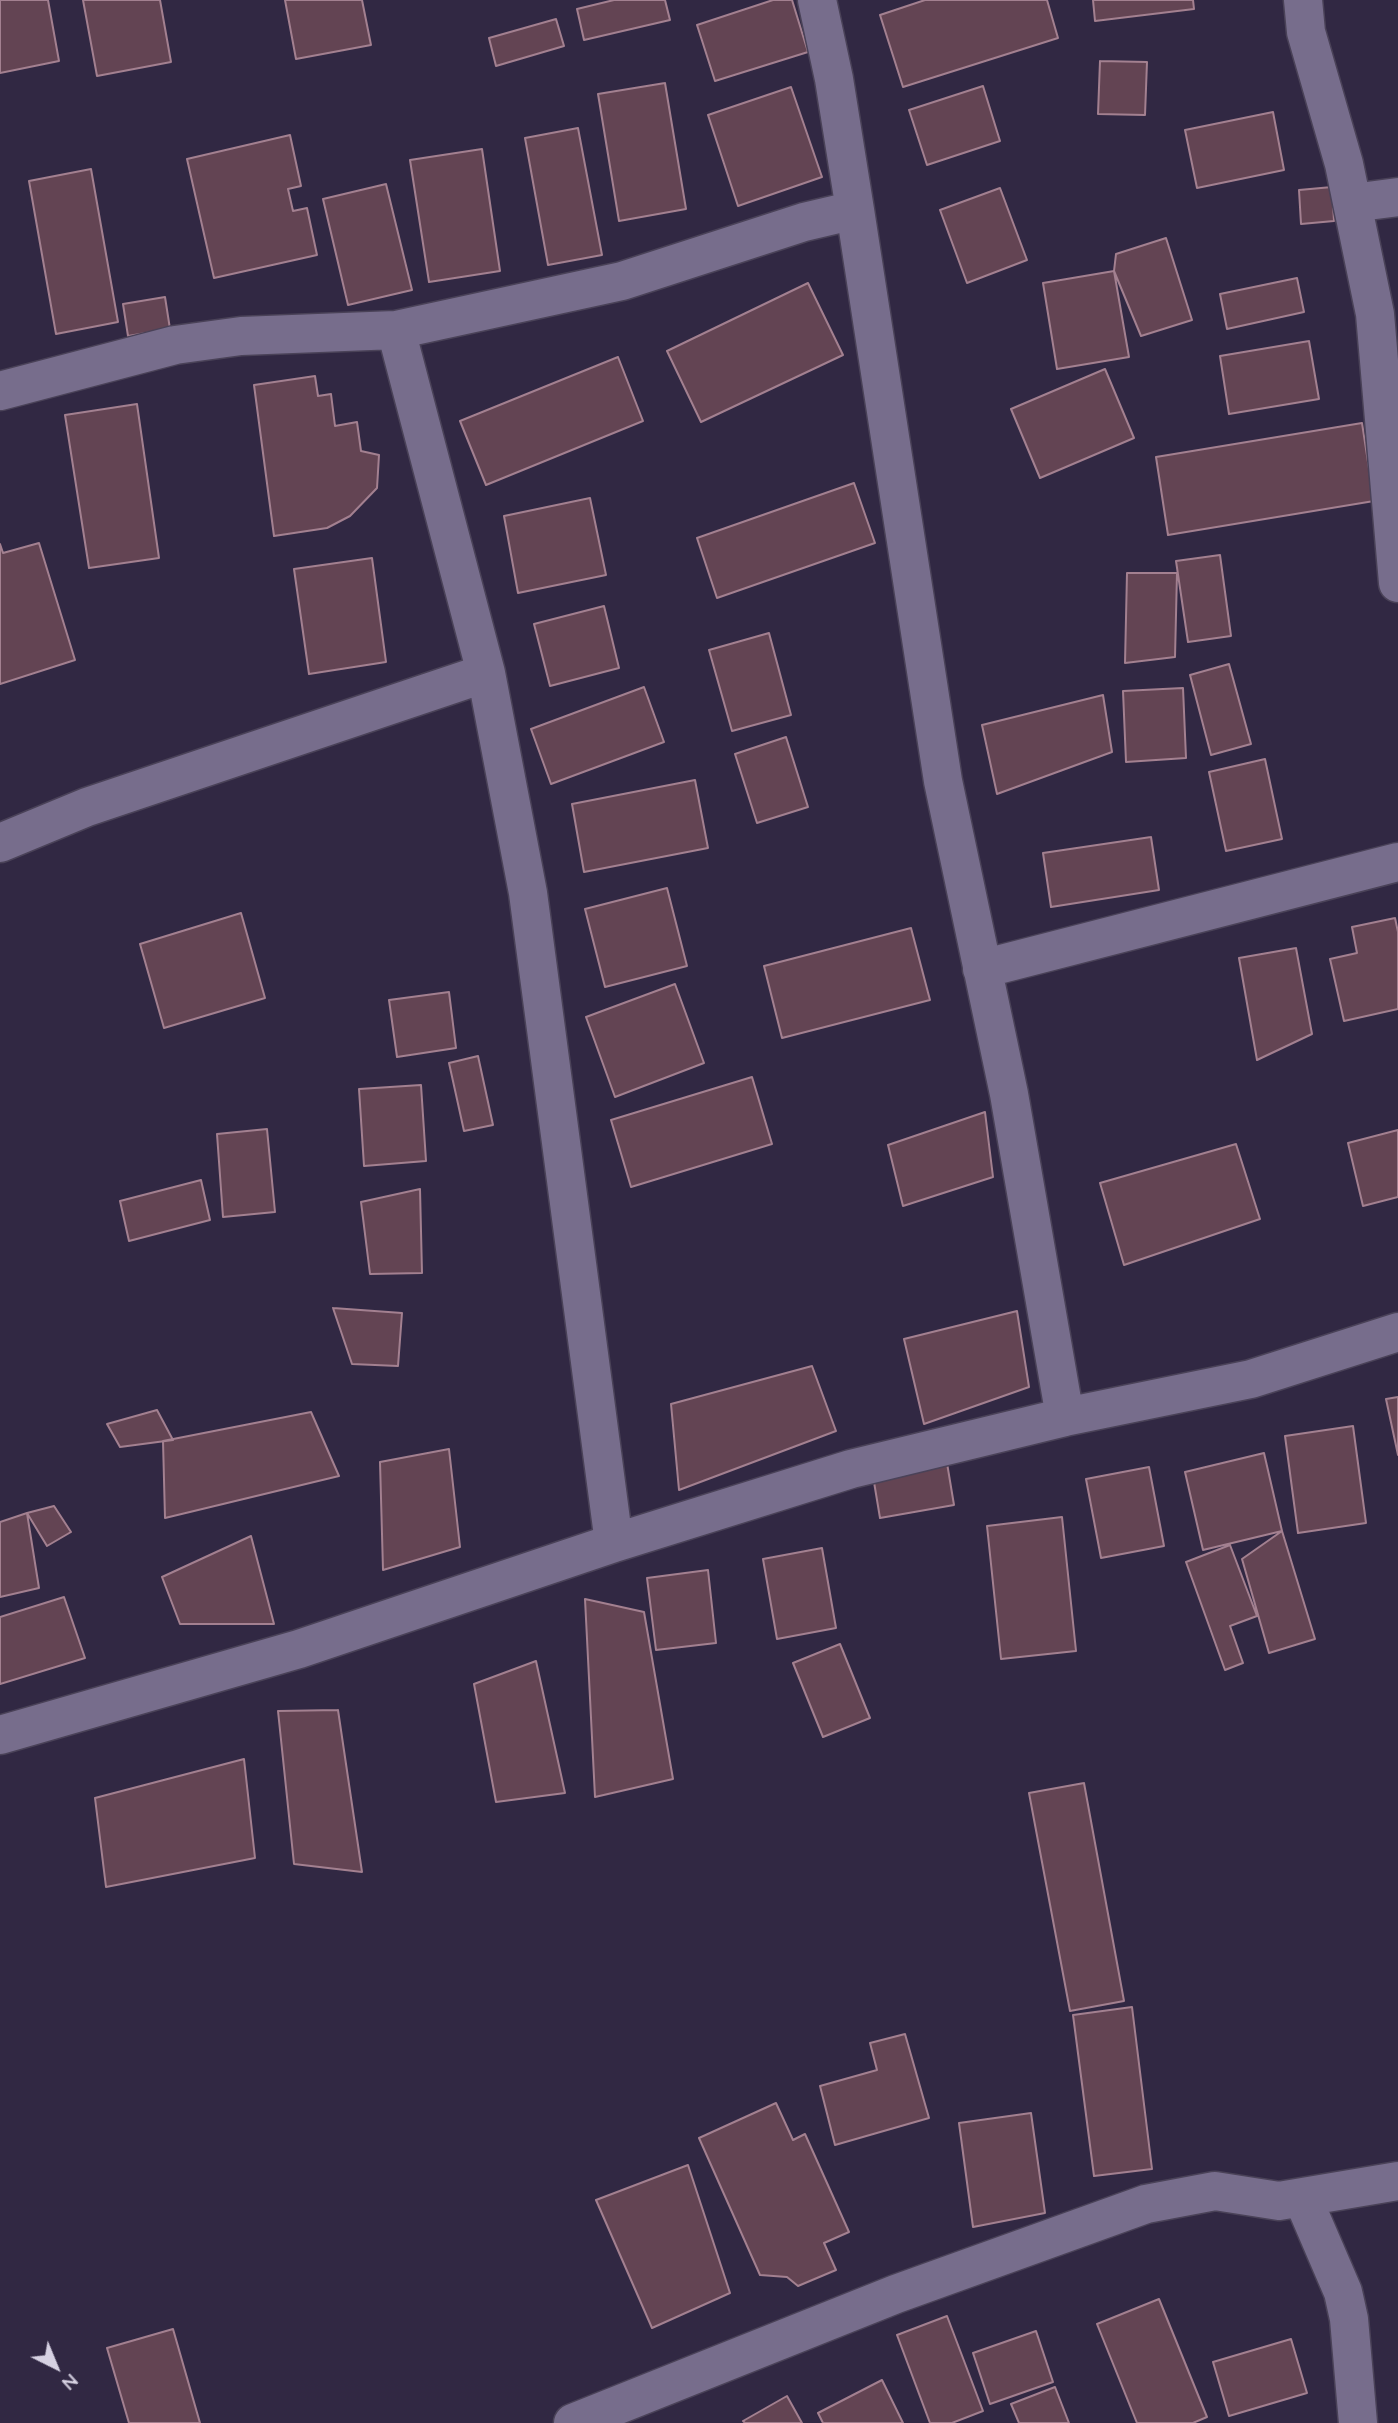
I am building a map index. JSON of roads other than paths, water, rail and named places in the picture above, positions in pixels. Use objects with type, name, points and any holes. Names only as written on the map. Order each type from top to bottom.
[{"type":"street","points":[[817,0],[834,79],[943,780],[1009,1094],[1065,1418]]},
{"type":"street","points":[[1303,0],[1306,32],[1352,203],[1375,314],[1398,583]]},
{"type":"street","points":[[1352,203],[1398,197]]},
{"type":"street","points":[[0,391],[175,345],[241,336],[396,330],[622,281],[804,222],[855,210]]},
{"type":"street","points":[[396,330],[486,673],[528,893],[614,1543]]},
{"type":"street","points":[[0,842],[87,807],[486,673]]},
{"type":"street","points":[[982,968],[1398,862]]},
{"type":"street","points":[[0,1735],[299,1649],[614,1543],[850,1469],[1065,1418],[1251,1379],[1398,1332]]},
{"type":"street","points":[[573,2423],[895,2294],[1146,2204],[1215,2191],[1279,2201],[1303,2199],[1398,2181]]},
{"type":"street","points":[[1303,2199],[1343,2292],[1349,2319],[1357,2423]]}]
